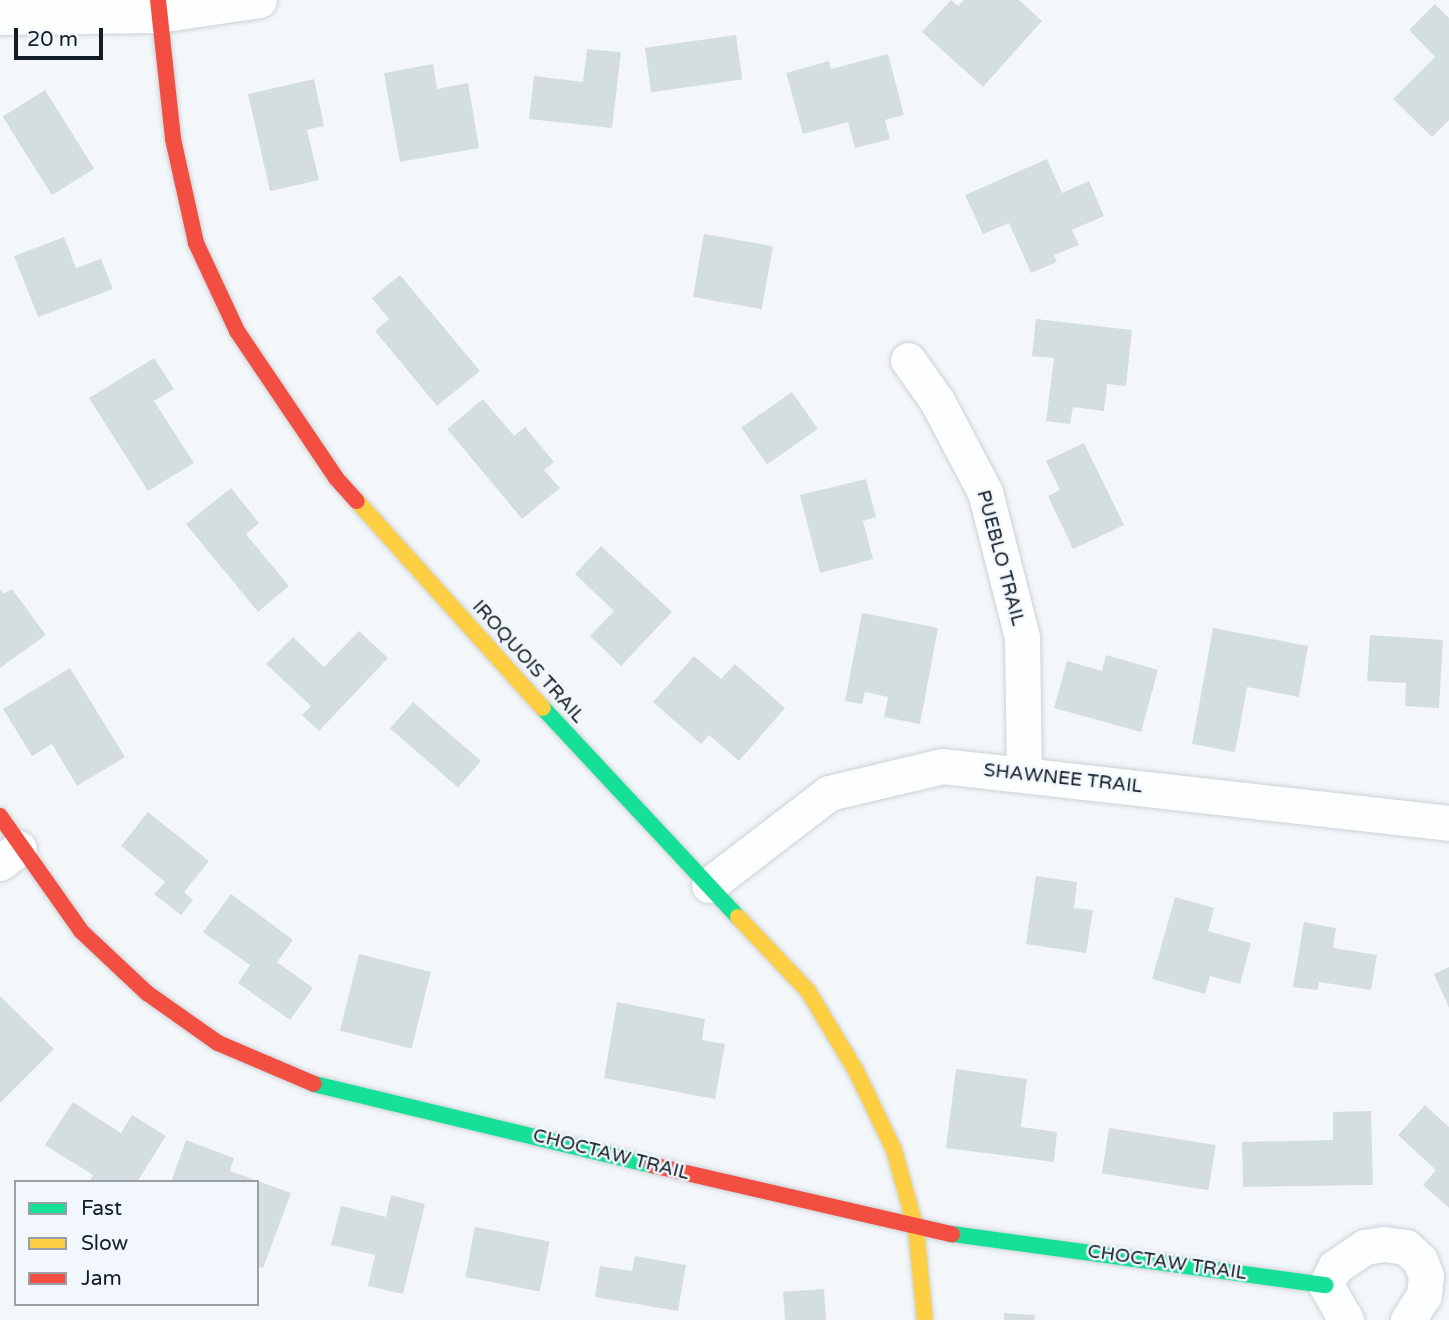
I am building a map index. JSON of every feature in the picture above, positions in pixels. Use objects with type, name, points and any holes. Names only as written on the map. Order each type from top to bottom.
[{"type":"street","points":[[0,17],[259,0]]},
{"type":"street","name":"IROQUOIS TRAIL","points":[[158,7],[173,139],[196,243],[237,331],[336,478],[580,750],[808,991],[856,1071],[894,1150],[916,1229],[925,1320]]},
{"type":"street","name":"PUEBLO TRAIL","points":[[908,360],[937,401],[985,492],[1022,637],[1024,775]]},
{"type":"street","name":"SHAWNEE TRAIL","points":[[709,885],[829,793],[942,766],[1449,824]]},
{"type":"street","name":"CHOCTAW TRAIL","points":[[0,816],[10,855],[80,931],[147,993],[218,1043],[308,1082],[916,1229],[1326,1285]]},
{"type":"street","points":[[1346,1320],[1326,1285],[1335,1266],[1365,1247],[1406,1247],[1420,1260],[1426,1276],[1424,1295],[1408,1320]]},
{"type":"building","points":[[951,0],[958,6],[964,0],[1019,0],[1042,21],[983,87],[922,32]]},
{"type":"building","points":[[1435,4],[1449,18],[1449,120],[1432,137],[1393,99],[1435,57],[1409,30]]},
{"type":"building","points":[[736,35],[742,80],[651,92],[645,48]]},
{"type":"building","points":[[587,49],[621,52],[612,128],[529,119],[534,76],[583,82]]},
{"type":"building","points":[[888,54],[904,115],[885,120],[890,139],[855,148],[848,122],[803,134],[786,73],[829,61],[831,69]]},
{"type":"building","points":[[433,64],[437,89],[468,83],[479,148],[400,162],[384,73]]},
{"type":"building","points":[[314,79],[324,126],[307,130],[319,180],[270,191],[248,94]]},
{"type":"building","points":[[45,90],[94,169],[52,195],[3,116]]},
{"type":"building","points":[[1047,159],[1062,193],[1089,181],[1104,216],[1072,230],[1079,245],[1054,255],[1057,262],[1031,273],[1009,223],[983,234],[965,195]]},
{"type":"building","points":[[704,234],[773,246],[762,309],[693,297]]},
{"type":"building","points":[[64,237],[76,268],[101,259],[113,289],[38,317],[14,256]]},
{"type":"building","points":[[400,275],[480,371],[437,406],[375,331],[389,319],[372,298]]},
{"type":"building","points":[[1036,319],[1132,330],[1126,386],[1107,384],[1104,411],[1073,407],[1070,424],[1046,421],[1054,358],[1032,356]]},
{"type":"building","points":[[154,358],[174,389],[154,401],[194,463],[148,491],[89,398]]},
{"type":"building","points":[[792,392],[818,429],[767,464],[741,428]]},
{"type":"building","points":[[483,399],[514,436],[525,427],[554,462],[544,470],[560,488],[522,519],[447,429]]},
{"type":"building","points":[[1084,443],[1124,525],[1073,549],[1048,496],[1060,490],[1046,461]]},
{"type":"building","points":[[866,479],[876,517],[863,521],[873,559],[820,573],[800,495]]},
{"type":"building","points":[[231,488],[259,523],[246,534],[289,586],[258,612],[186,524]]},
{"type":"building","points":[[601,546],[672,612],[621,666],[590,636],[614,611],[575,574]]},
{"type":"building","points":[[0,589],[4,594],[12,589],[46,635],[0,668]]},
{"type":"building","points":[[862,613],[938,628],[920,724],[884,717],[888,697],[865,692],[862,704],[845,701]]},
{"type":"building","points":[[1213,628],[1308,646],[1299,697],[1247,687],[1235,752],[1192,744]]},
{"type":"building","points":[[359,631],[388,658],[319,731],[302,715],[311,706],[266,664],[293,637],[324,667]]},
{"type":"building","points":[[1370,635],[1443,640],[1439,708],[1405,706],[1406,683],[1367,681]]},
{"type":"building","points":[[1106,655],[1158,670],[1141,732],[1054,708],[1067,661],[1102,671]]},
{"type":"building","points":[[694,656],[721,679],[735,664],[785,708],[739,761],[709,735],[701,744],[653,702]]},
{"type":"building","points":[[70,668],[125,757],[77,786],[52,744],[32,756],[3,709]]},
{"type":"building","points":[[413,702],[481,761],[458,787],[390,728]]},
{"type":"building","points":[[148,812],[209,861],[184,892],[193,900],[181,915],[154,894],[165,882],[121,846]]},
{"type":"building","points":[[1036,876],[1077,882],[1074,908],[1093,910],[1086,953],[1026,944]]},
{"type":"building","points":[[231,894],[293,940],[277,962],[313,988],[290,1020],[238,983],[250,965],[203,932]]},
{"type":"building","points":[[1175,897],[1214,908],[1208,931],[1251,943],[1240,984],[1210,976],[1205,994],[1152,979]]},
{"type":"building","points":[[1304,922],[1336,928],[1333,948],[1377,955],[1371,990],[1319,982],[1318,990],[1293,987]]},
{"type":"building","points":[[359,954],[431,972],[412,1049],[340,1031]]},
{"type":"building","points":[[1449,967],[1449,1008],[1434,974]]},
{"type":"building","points":[[0,996],[54,1049],[0,1103]]},
{"type":"building","points":[[617,1002],[705,1019],[702,1040],[725,1044],[715,1099],[604,1078]]},
{"type":"building","points":[[956,1069],[1027,1079],[1021,1127],[1057,1132],[1054,1162],[946,1148]]},
{"type":"building","points":[[73,1102],[121,1133],[132,1115],[166,1136],[138,1180],[90,1180],[93,1175],[45,1145]]},
{"type":"building","points":[[1425,1105],[1449,1127],[1449,1208],[1423,1185],[1436,1170],[1398,1135]]},
{"type":"building","points":[[1371,1111],[1373,1185],[1243,1187],[1242,1142],[1333,1140],[1333,1112]]},
{"type":"building","points":[[1109,1128],[1216,1145],[1208,1190],[1102,1173]]},
{"type":"building","points":[[186,1140],[234,1158],[230,1171],[255,1180],[172,1180]]},
{"type":"building","points":[[259,1181],[291,1193],[263,1268],[259,1267]]},
{"type":"building","points":[[391,1195],[425,1204],[403,1294],[368,1286],[375,1255],[331,1245],[341,1206],[386,1217]]},
{"type":"building","points":[[475,1227],[550,1242],[540,1292],[465,1277]]},
{"type":"building","points":[[635,1256],[686,1265],[678,1311],[595,1297],[600,1266],[632,1271]]},
{"type":"building","points":[[824,1289],[826,1320],[785,1320],[783,1292]]},
{"type":"building","points":[[1004,1313],[1035,1315],[1034,1320],[1004,1320]]},
{"type":"traffic: fast","points":[[543,708],[738,917]]},
{"type":"traffic: fast","points":[[314,1084],[652,1165]]},
{"type":"traffic: fast","points":[[952,1234],[1326,1285]]},
{"type":"traffic: slow","points":[[357,501],[543,708]]},
{"type":"traffic: slow","points":[[738,917],[808,991],[856,1071],[894,1150],[916,1229],[925,1320]]},
{"type":"traffic: jam","points":[[158,0],[173,139],[196,243],[237,331],[336,478],[357,501]]},
{"type":"traffic: jam","points":[[0,816],[81,931],[147,993],[218,1043],[314,1084]]},
{"type":"traffic: jam","points":[[652,1165],[952,1234]]}]
